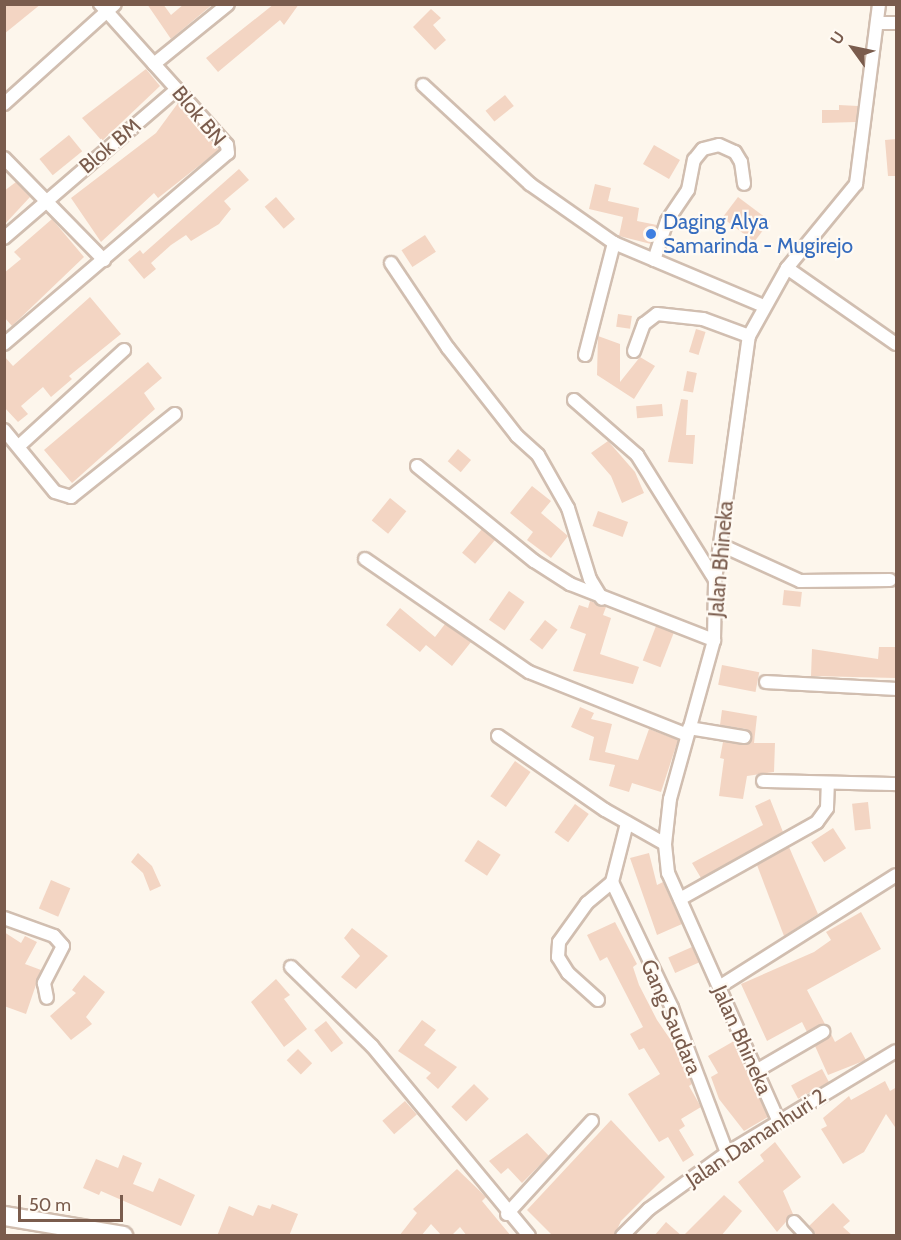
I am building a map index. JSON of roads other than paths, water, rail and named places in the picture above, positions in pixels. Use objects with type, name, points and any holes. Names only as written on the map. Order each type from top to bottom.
[{"type":"street","points":[[154,64],[228,4]]},
{"type":"street","name":"Jalan Bhineka","points":[[778,1122],[668,873],[665,844],[670,799],[714,640],[715,580],[749,336],[787,268],[856,184],[879,4]]},
{"type":"street","points":[[4,104],[59,57],[107,7]]},
{"type":"street","name":"Blok BN","points":[[104,260],[228,153],[227,146],[107,7]]},
{"type":"street","points":[[878,23],[897,23]]},
{"type":"street","points":[[423,85],[530,184],[614,243],[764,306]]},
{"type":"street","name":"Blok BM","points":[[4,238],[177,89]]},
{"type":"street","points":[[654,260],[667,221],[688,190],[694,160],[703,149],[718,145],[735,152],[741,162],[744,184]]},
{"type":"street","points":[[4,158],[44,202],[104,260],[4,344]]},
{"type":"street","points":[[585,355],[614,243]]},
{"type":"street","points":[[391,263],[455,357],[517,436],[538,455],[568,508],[590,579],[602,599]]},
{"type":"street","points":[[787,268],[897,344]]},
{"type":"street","points":[[634,351],[644,324],[657,314],[704,319],[749,336]]},
{"type":"street","points":[[20,445],[123,350]]},
{"type":"street","points":[[574,400],[637,455],[715,580]]},
{"type":"street","points":[[4,430],[20,445],[55,492],[71,497],[175,414]]},
{"type":"street","points":[[417,466],[534,561],[602,599],[714,640]]},
{"type":"street","points":[[721,545],[800,581],[890,580]]},
{"type":"street","points":[[365,559],[529,672],[688,731],[744,737]]},
{"type":"street","points":[[766,682],[897,689]]},
{"type":"street","points":[[498,736],[627,823],[665,844]]},
{"type":"street","points":[[763,781],[897,784]]},
{"type":"street","points":[[680,898],[816,822],[827,808],[828,783]]},
{"type":"street","points":[[598,1000],[568,973],[558,957],[559,942],[587,903],[612,882],[627,823]]},
{"type":"street","points":[[719,987],[897,875]]},
{"type":"street","name":"Gang Saudara","points":[[612,882],[672,1008],[727,1153]]},
{"type":"street","points":[[4,918],[54,936],[63,946],[44,982],[46,998]]},
{"type":"street","points":[[291,968],[372,1046],[427,1108],[507,1214],[529,1236]]},
{"type":"street","points":[[756,1071],[823,1032]]},
{"type":"street","name":"Jalan Damanhuri 2","points":[[622,1236],[650,1209],[727,1153],[897,1051]]},
{"type":"street","points":[[507,1214],[592,1121]]},
{"type":"street","points":[[5,1217],[120,1235]]},
{"type":"street","points":[[794,1222],[807,1236]]},
{"type":"place","name":"Daging Alya Samarinda - Mugirejo","points":[[651,234]]}]
